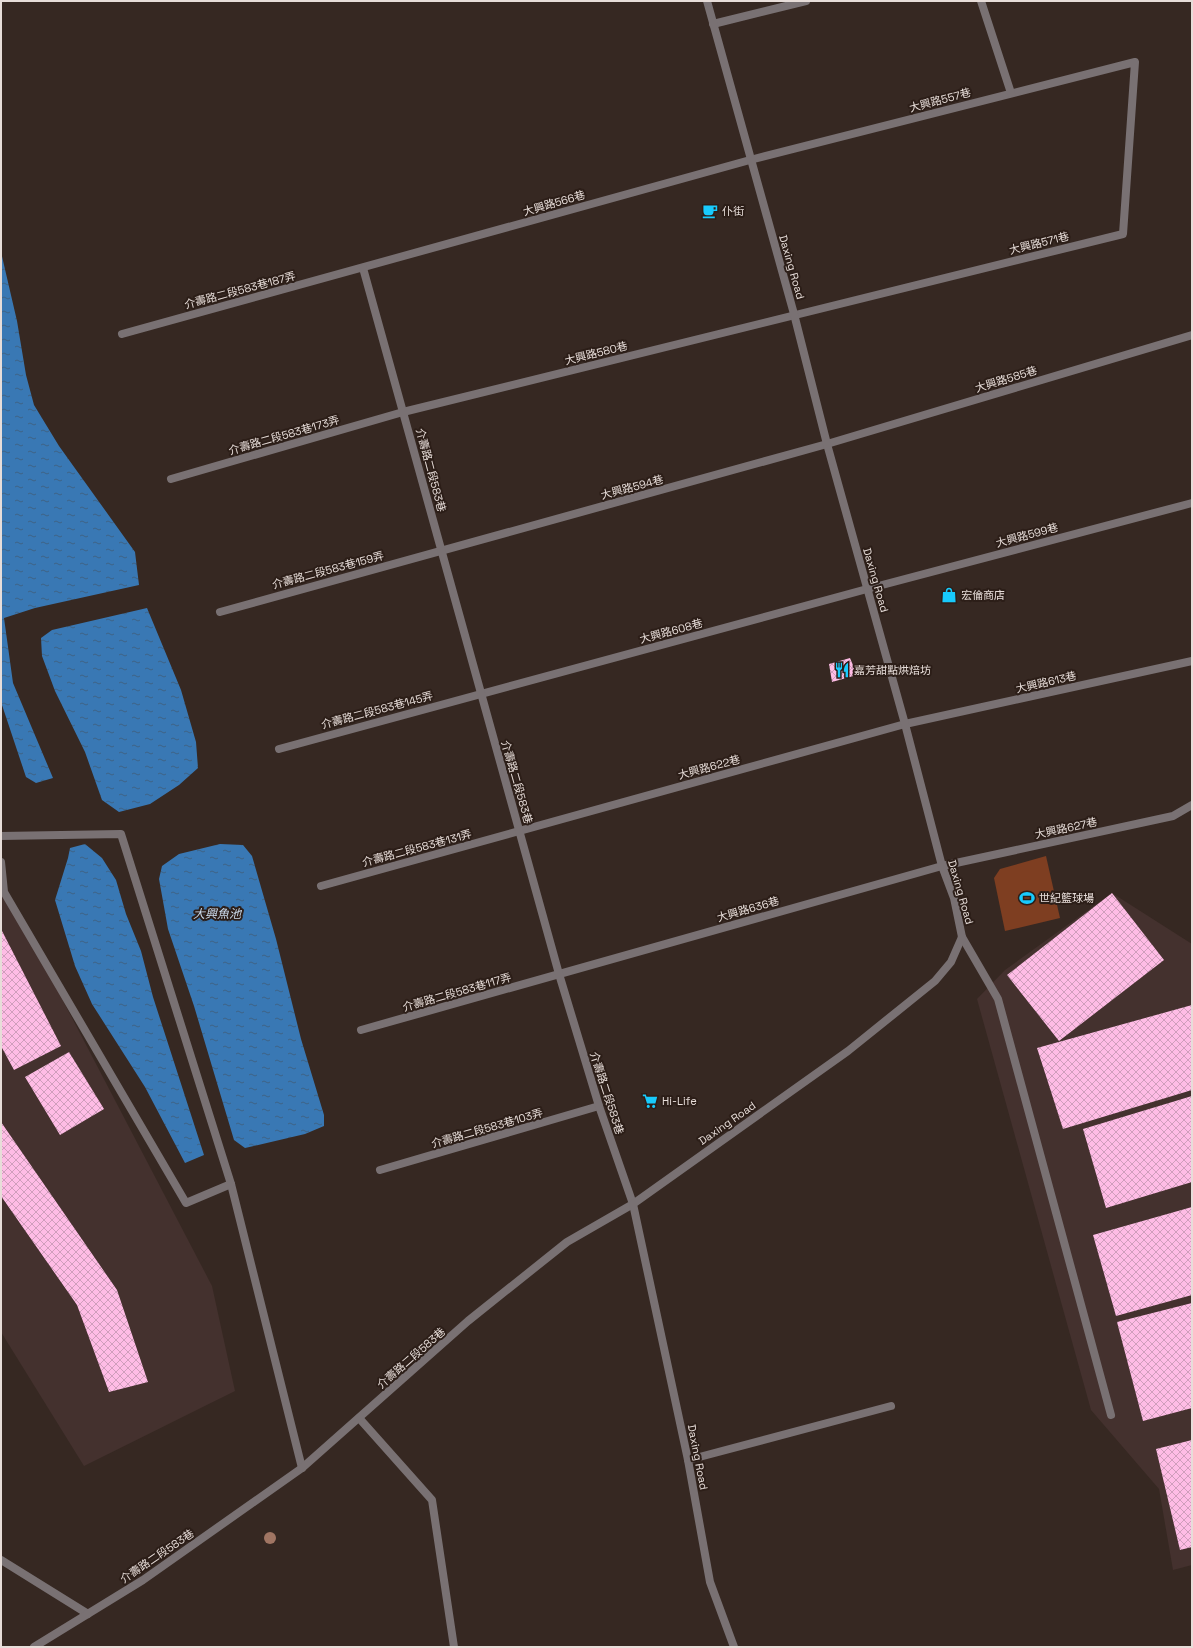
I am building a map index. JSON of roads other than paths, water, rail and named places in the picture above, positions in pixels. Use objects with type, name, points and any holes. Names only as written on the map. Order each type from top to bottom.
[{"type":"street","name":"Daxing Road","points":[[707,1],[794,314],[827,444],[905,724],[942,866],[954,898],[962,937],[951,962],[935,982],[848,1051],[633,1204],[688,1460],[710,1582],[734,1647]]},
{"type":"street","points":[[713,24],[806,1]]},
{"type":"street","points":[[981,1],[1011,92]]},
{"type":"street","name":"大興路557巷","points":[[750,160],[1011,92],[1135,62]]},
{"type":"street","name":"大興路571巷","points":[[794,314],[1123,234],[1135,62]]},
{"type":"street","name":"大興路566巷","points":[[363,268],[750,160]]},
{"type":"street","name":"介壽路二段583巷187弄","points":[[122,334],[363,268]]},
{"type":"street","name":"介壽路二段583巷","points":[[34,1647],[143,1580],[302,1468],[468,1322],[567,1242],[633,1204],[599,1106],[559,974],[363,268]]},
{"type":"street","name":"大興路580巷","points":[[403,412],[794,314]]},
{"type":"street","name":"大興路585巷","points":[[827,444],[1192,334]]},
{"type":"street","name":"介壽路二段583巷173弄","points":[[171,479],[403,412]]},
{"type":"street","name":"大興路594巷","points":[[442,550],[827,444]]},
{"type":"street","name":"大興路599巷","points":[[867,589],[1192,503]]},
{"type":"street","name":"介壽路二段583巷159弄","points":[[220,612],[442,550]]},
{"type":"street","name":"大興路608巷","points":[[481,694],[867,589]]},
{"type":"street","name":"大興路613巷","points":[[905,724],[1192,661]]},
{"type":"street","name":"介壽路二段583巷145弄","points":[[279,748],[481,694]]},
{"type":"street","name":"大興路622巷","points":[[519,831],[905,724]]},
{"type":"street","name":"大興路627巷","points":[[942,866],[1173,816],[1192,805]]},
{"type":"street","name":"介壽路二段583巷131弄","points":[[321,886],[519,831]]},
{"type":"street","points":[[1,836],[121,834],[231,1184],[302,1468]]},
{"type":"street","points":[[1,862],[4,892],[186,1203],[231,1184]]},
{"type":"street","name":"大興路636巷","points":[[559,974],[942,866]]},
{"type":"street","points":[[962,937],[998,999],[1111,1415]]},
{"type":"street","name":"介壽路二段583巷117弄","points":[[361,1030],[559,974]]},
{"type":"street","name":"介壽路二段583巷103弄","points":[[380,1170],[599,1106]]},
{"type":"street","points":[[688,1460],[891,1406]]},
{"type":"street","points":[[359,1418],[432,1500],[454,1647]]},
{"type":"street","points":[[1,1560],[88,1614]]},
{"type":"water","points":[[1,252],[17,321],[26,375],[34,405],[59,446],[135,552],[139,585],[35,608],[4,618],[13,683],[53,778],[36,783],[26,777],[1,702]]},
{"type":"water","points":[[147,608],[181,690],[196,742],[198,768],[179,785],[150,804],[119,812],[102,800],[85,752],[55,691],[42,656],[41,638],[52,630]]},
{"type":"water","points":[[85,844],[102,858],[116,880],[126,914],[141,951],[153,997],[204,1155],[185,1163],[145,1087],[92,1004],[75,966],[55,900],[70,848]]},
{"type":"water","name":"大興魚池","points":[[220,844],[243,845],[252,856],[276,939],[301,1039],[324,1115],[324,1126],[305,1134],[245,1148],[234,1140],[194,1006],[168,929],[159,879],[162,866],[179,854]]},
{"type":"place","name":"仆街","points":[[710,211]]},
{"type":"place","name":"宏倫商店","points":[[949,595]]},
{"type":"place","name":"嘉芳甜點烘焙坊","points":[[842,670]]},
{"type":"place","name":"世紀籃球場","points":[[1027,898]]},
{"type":"place","name":"Hi-Life","points":[[650,1101]]}]
